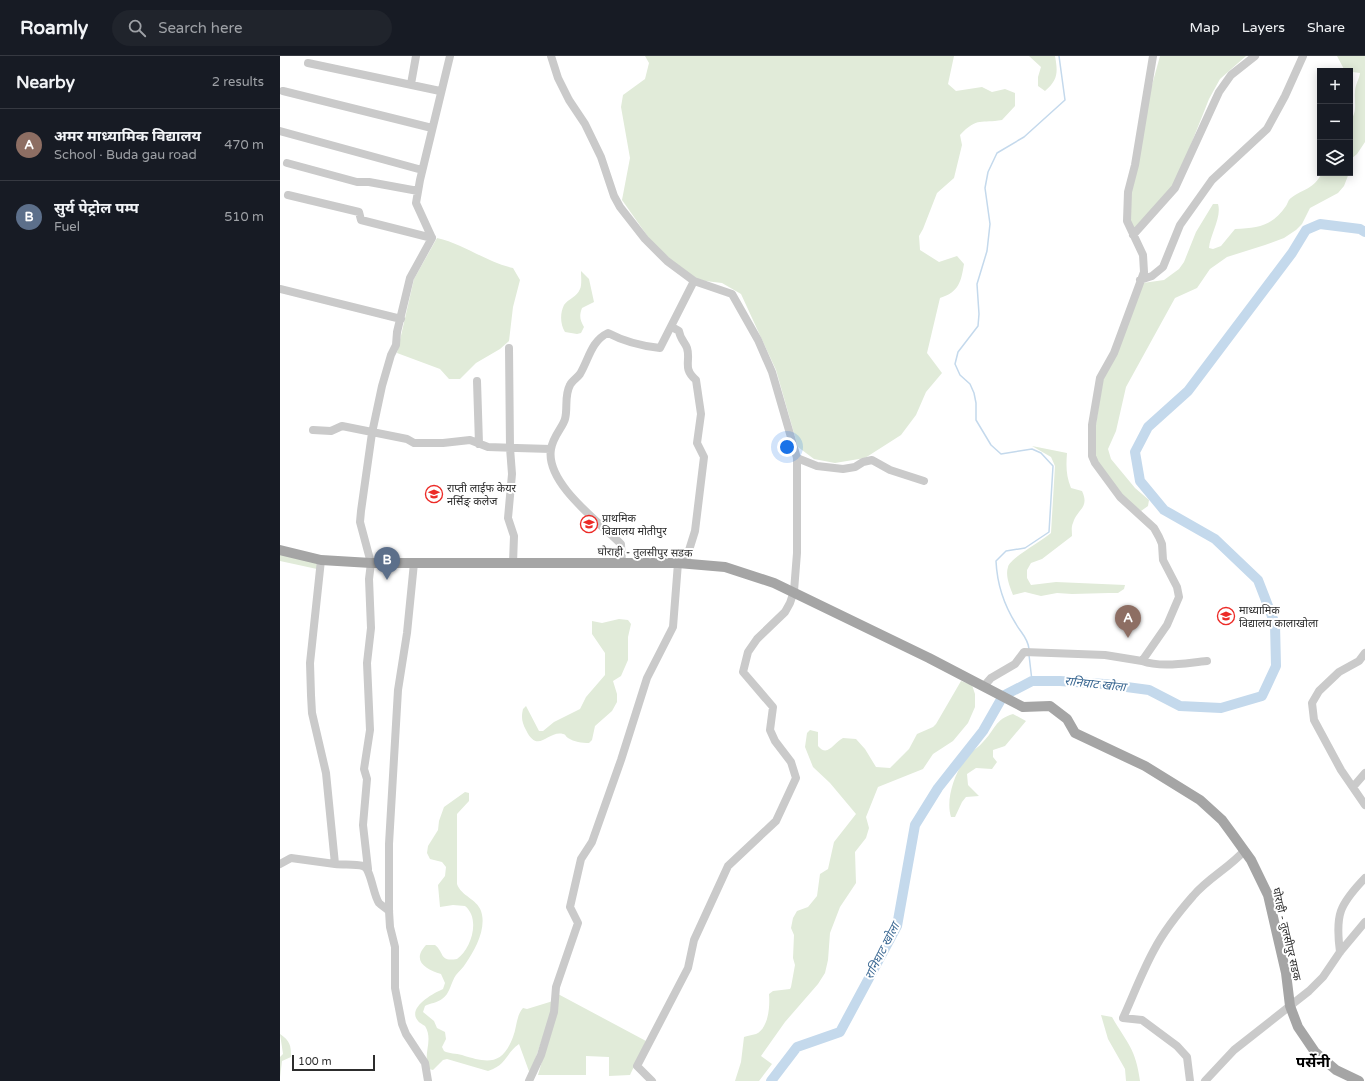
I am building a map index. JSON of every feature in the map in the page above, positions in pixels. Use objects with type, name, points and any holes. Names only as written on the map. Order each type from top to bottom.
[{"type":"main road","name":"घोराही - तुलसीपुर सडक","points":[[280,550],[321,560],[371,563],[682,563],[735,570],[794,591],[1023,707],[1050,706],[1068,719],[1075,733],[1144,766],[1192,795],[1222,820],[1251,860],[1268,895],[1286,973],[1290,1006],[1298,1027],[1315,1052],[1336,1070],[1359,1081]]},
{"type":"street","points":[[411,84],[416,56]]},
{"type":"street","points":[[432,238],[416,203],[440,92],[450,56]]},
{"type":"street","points":[[551,56],[558,78],[569,100],[585,124],[601,157],[614,196],[620,207],[656,252],[694,281],[725,291],[735,299],[758,340],[772,372],[797,458],[797,553],[794,591],[785,612],[757,639],[748,652],[744,672],[773,706],[770,730],[775,741],[791,762],[796,778],[776,820],[728,866],[717,889],[694,940],[688,968],[637,1066],[652,1081]]},
{"type":"street","points":[[1142,661],[1167,625],[1176,607],[1179,597],[1177,587],[1163,560],[1162,544],[1154,528],[1120,497],[1095,463],[1092,456],[1092,426],[1100,378],[1114,353],[1144,272],[1143,255],[1127,221],[1128,192],[1135,165],[1154,56]]},
{"type":"street","points":[[1133,235],[1175,188],[1219,92],[1231,75],[1255,56]]},
{"type":"street","points":[[1140,280],[1152,276],[1163,267],[1180,225],[1212,180],[1267,129],[1282,102],[1303,56]]},
{"type":"street","points":[[308,63],[411,84],[440,92]]},
{"type":"street","points":[[283,91],[432,128]]},
{"type":"street","points":[[280,131],[422,170]]},
{"type":"street","points":[[287,163],[357,182],[369,182],[418,191]]},
{"type":"street","points":[[288,195],[359,212],[361,220],[432,238]]},
{"type":"street","points":[[389,910],[379,903],[373,890],[368,869],[363,825],[366,779],[364,769],[370,730],[367,663],[371,628],[369,579],[371,563],[360,522],[372,433],[382,386],[391,355],[396,345],[397,332],[410,278],[432,238]]},
{"type":"street","points":[[622,563],[621,544],[583,509],[565,488],[553,468],[551,449],[557,431],[565,419],[567,396],[570,385],[580,375],[600,337],[608,333],[621,340],[640,346],[660,348],[694,281]]},
{"type":"street","points":[[280,289],[401,319]]},
{"type":"street","points":[[532,1080],[554,1012],[556,987],[578,923],[570,907],[581,859],[592,842],[621,760],[647,678],[673,627],[682,563],[695,531],[704,457],[697,443],[701,414],[696,380],[690,375],[687,360],[687,348],[680,338],[679,331],[672,327]]},
{"type":"street","points":[[509,348],[510,448],[512,474],[508,518],[514,536],[513,563]]},
{"type":"street","points":[[477,381],[479,444]]},
{"type":"street","points":[[313,430],[331,431],[342,426],[407,440],[414,443],[444,443],[470,440],[488,447],[551,449]]},
{"type":"street","points":[[797,458],[817,466],[843,469],[855,467],[863,462],[872,460],[890,470],[924,481]]},
{"type":"street","points":[[321,560],[310,663],[311,695],[312,713],[326,773],[335,864]]},
{"type":"street","points":[[414,563],[407,632],[398,690],[389,844],[389,910],[390,927],[395,947],[395,988],[402,1024],[406,1034],[425,1063],[428,1081]]},
{"type":"street","points":[[984,686],[991,678],[1015,664],[1024,652],[1123,657],[1152,665],[1172,665],[1207,661]]},
{"type":"street","points":[[1365,653],[1359,661],[1339,672],[1319,691],[1312,703],[1314,720],[1341,770],[1365,805]]},
{"type":"street","points":[[1352,787],[1365,773]]},
{"type":"street","points":[[1190,1081],[1187,1057],[1177,1046],[1142,1020],[1123,1018],[1154,950],[1172,924],[1194,895],[1222,870],[1234,862],[1244,851]]},
{"type":"street","points":[[280,864],[291,858],[348,866],[364,866],[368,869]]},
{"type":"street","points":[[1340,952],[1338,918],[1340,911],[1352,891],[1365,878]]},
{"type":"street","points":[[1205,1081],[1234,1050],[1290,1006],[1323,977],[1340,952],[1365,922]]},
{"type":"green space","points":[[645,56],[954,56],[948,84],[956,91],[982,87],[992,92],[1005,89],[1015,93],[1015,106],[1002,120],[976,123],[971,125],[960,135],[962,145],[954,178],[937,193],[919,236],[920,250],[939,262],[957,256],[964,264],[962,276],[958,286],[951,293],[940,298],[927,353],[942,373],[926,392],[916,415],[901,435],[865,458],[835,463],[814,459],[798,447],[776,370],[741,294],[722,283],[697,280],[679,267],[651,241],[622,200],[630,158],[621,107],[623,95],[645,79],[649,63]]},
{"type":"green space","points":[[1029,56],[1055,56],[1057,71],[1055,79],[1045,91],[1038,86],[1038,77],[1041,67]]},
{"type":"green space","points":[[1160,56],[1246,56],[1220,79],[1209,99],[1174,187],[1133,230],[1129,220],[1131,191],[1147,103]]},
{"type":"green space","points":[[1337,56],[1365,56],[1365,142],[1353,157],[1353,116],[1355,110],[1355,89],[1360,73],[1353,72],[1353,68],[1343,68]]},
{"type":"green space","points":[[1320,176],[1348,176],[1344,186],[1338,193],[1310,208],[1302,224],[1296,230],[1284,238],[1227,257],[1210,269],[1197,288],[1175,298],[1126,387],[1116,431],[1108,449],[1111,459],[1135,488],[1149,500],[1148,506],[1141,511],[1124,497],[1102,469],[1095,455],[1094,438],[1103,377],[1143,283],[1164,280],[1179,269],[1184,262],[1196,232],[1213,204],[1218,204],[1219,209],[1209,248],[1213,249],[1221,246],[1235,229],[1258,227],[1270,222],[1281,213],[1290,199],[1312,186]]},
{"type":"green space","points":[[437,238],[456,244],[494,262],[513,268],[520,280],[513,307],[509,341],[500,349],[476,363],[460,379],[449,379],[440,369],[397,353],[414,279]]},
{"type":"green space","points":[[581,271],[589,279],[594,302],[582,308],[580,318],[584,327],[581,333],[577,334],[565,332],[561,322],[561,315],[564,305],[579,292]]},
{"type":"green space","points":[[1032,446],[1067,453],[1066,462],[1069,484],[1071,488],[1082,491],[1085,501],[1072,525],[1072,536],[1042,559],[1031,563],[1027,570],[1027,578],[1031,585],[1056,582],[1125,585],[1124,589],[1118,593],[1057,593],[1041,596],[1025,592],[1013,595],[1007,574],[1010,563],[1020,554],[1051,533],[1055,466],[1051,457]]},
{"type":"green space","points":[[280,554],[317,563],[317,569],[280,561]]},
{"type":"green space","points":[[619,619],[628,620],[631,624],[628,637],[628,660],[621,676],[613,681],[617,694],[617,702],[612,711],[595,726],[592,740],[589,743],[578,742],[568,738],[564,734],[553,735],[543,740],[535,741],[530,737],[524,725],[522,717],[523,709],[526,706],[539,731],[543,731],[554,722],[580,709],[586,697],[605,675],[605,653],[592,634],[592,621],[602,623]]},
{"type":"green space","points":[[961,681],[972,685],[975,694],[975,707],[968,723],[953,741],[933,754],[923,769],[878,787],[866,817],[869,828],[866,838],[855,852],[856,883],[840,907],[830,933],[828,960],[825,973],[818,984],[785,1022],[761,1056],[772,1064],[759,1081],[735,1081],[741,1062],[744,1037],[756,1034],[764,1027],[769,1010],[769,994],[773,991],[790,989],[791,987],[795,965],[793,958],[794,935],[791,928],[793,918],[797,911],[808,907],[817,896],[820,874],[828,869],[834,842],[856,814],[830,783],[813,767],[805,747],[807,733],[810,730],[818,732],[818,746],[825,750],[831,748],[843,738],[856,739],[865,749],[876,767],[890,768],[909,749],[917,734],[933,727],[936,724]]},
{"type":"green space","points":[[1013,714],[1026,721],[1005,746],[993,750],[993,757],[997,762],[992,769],[976,768],[967,774],[968,785],[979,796],[966,797],[955,817],[951,817],[949,801],[953,784],[964,760],[987,738],[1002,719]]},
{"type":"green space","points":[[465,792],[469,793],[469,801],[457,814],[457,884],[462,892],[479,907],[482,918],[481,931],[473,952],[465,965],[454,978],[445,997],[425,1006],[423,1012],[434,1021],[437,1028],[445,1032],[446,1039],[442,1047],[444,1051],[479,1060],[493,1060],[499,1058],[509,1046],[519,1014],[523,1008],[527,1009],[553,1001],[552,1011],[530,1074],[519,1044],[499,1066],[488,1071],[447,1059],[443,1060],[433,1070],[429,1069],[427,1063],[427,1031],[425,1026],[418,1021],[415,1016],[419,1005],[431,995],[443,989],[445,983],[441,974],[430,970],[422,964],[420,960],[422,951],[426,945],[435,945],[447,959],[457,959],[466,948],[472,934],[472,918],[470,912],[465,906],[453,905],[440,907],[438,885],[445,876],[446,867],[442,862],[430,859],[427,853],[428,846],[438,830],[439,821],[444,807]]},
{"type":"green space","points":[[558,994],[646,1041],[630,1075],[609,1076],[609,1057],[586,1056],[586,1075],[538,1075],[556,1013]]},
{"type":"green space","points":[[1101,1015],[1112,1017],[1126,1040],[1136,1061],[1140,1081],[1126,1081],[1125,1069],[1108,1039]]},
{"type":"green space","points":[[280,1034],[289,1044],[291,1049],[291,1057],[282,1061],[280,1077],[280,1057],[283,1054]]},
{"type":"waterway","points":[[1029,649],[1026,639],[1012,617],[1005,602],[998,577],[996,561],[1006,551],[1025,548],[1049,532],[1053,466],[1041,453],[1032,449],[1001,454],[991,445],[976,420],[976,403],[974,393],[970,384],[960,375],[955,364],[958,352],[978,326],[979,314],[977,284],[987,251],[990,224],[985,188],[988,172],[997,153],[1024,137],[1065,100],[1059,56]]},
{"type":"waterway","name":"रानिघाट खोला","points":[[771,1081],[797,1047],[840,1032],[897,926],[915,825],[938,788],[983,731],[1003,696],[1032,681],[1104,684],[1149,690],[1180,706],[1221,708],[1262,696],[1276,666],[1275,624],[1258,580],[1215,539],[1164,510],[1140,481],[1135,452],[1148,427],[1188,391],[1292,253],[1306,230],[1320,224],[1360,229],[1365,232]]},
{"type":"waterway","points":[[1029,655],[1032,681]]},
{"type":"place","name":"राप्ती लाईफ केयर नर्सिङ् कलेज","points":[[434,494]]},
{"type":"place","name":"प्राथमिक विद्यालय मोतीपुर","points":[[589,524]]},
{"type":"place","name":"सुर्य पेट्रोल पम्प","points":[[387,580]]},
{"type":"place","name":"माध्यामिक विद्यालय कालाखोला","points":[[1226,616]]},
{"type":"place","name":"अमर माध्यामिक विद्यालय","points":[[1128,638]]},
{"type":"district","name":"पर्सेनी","points":[[1313,1062]]}]
